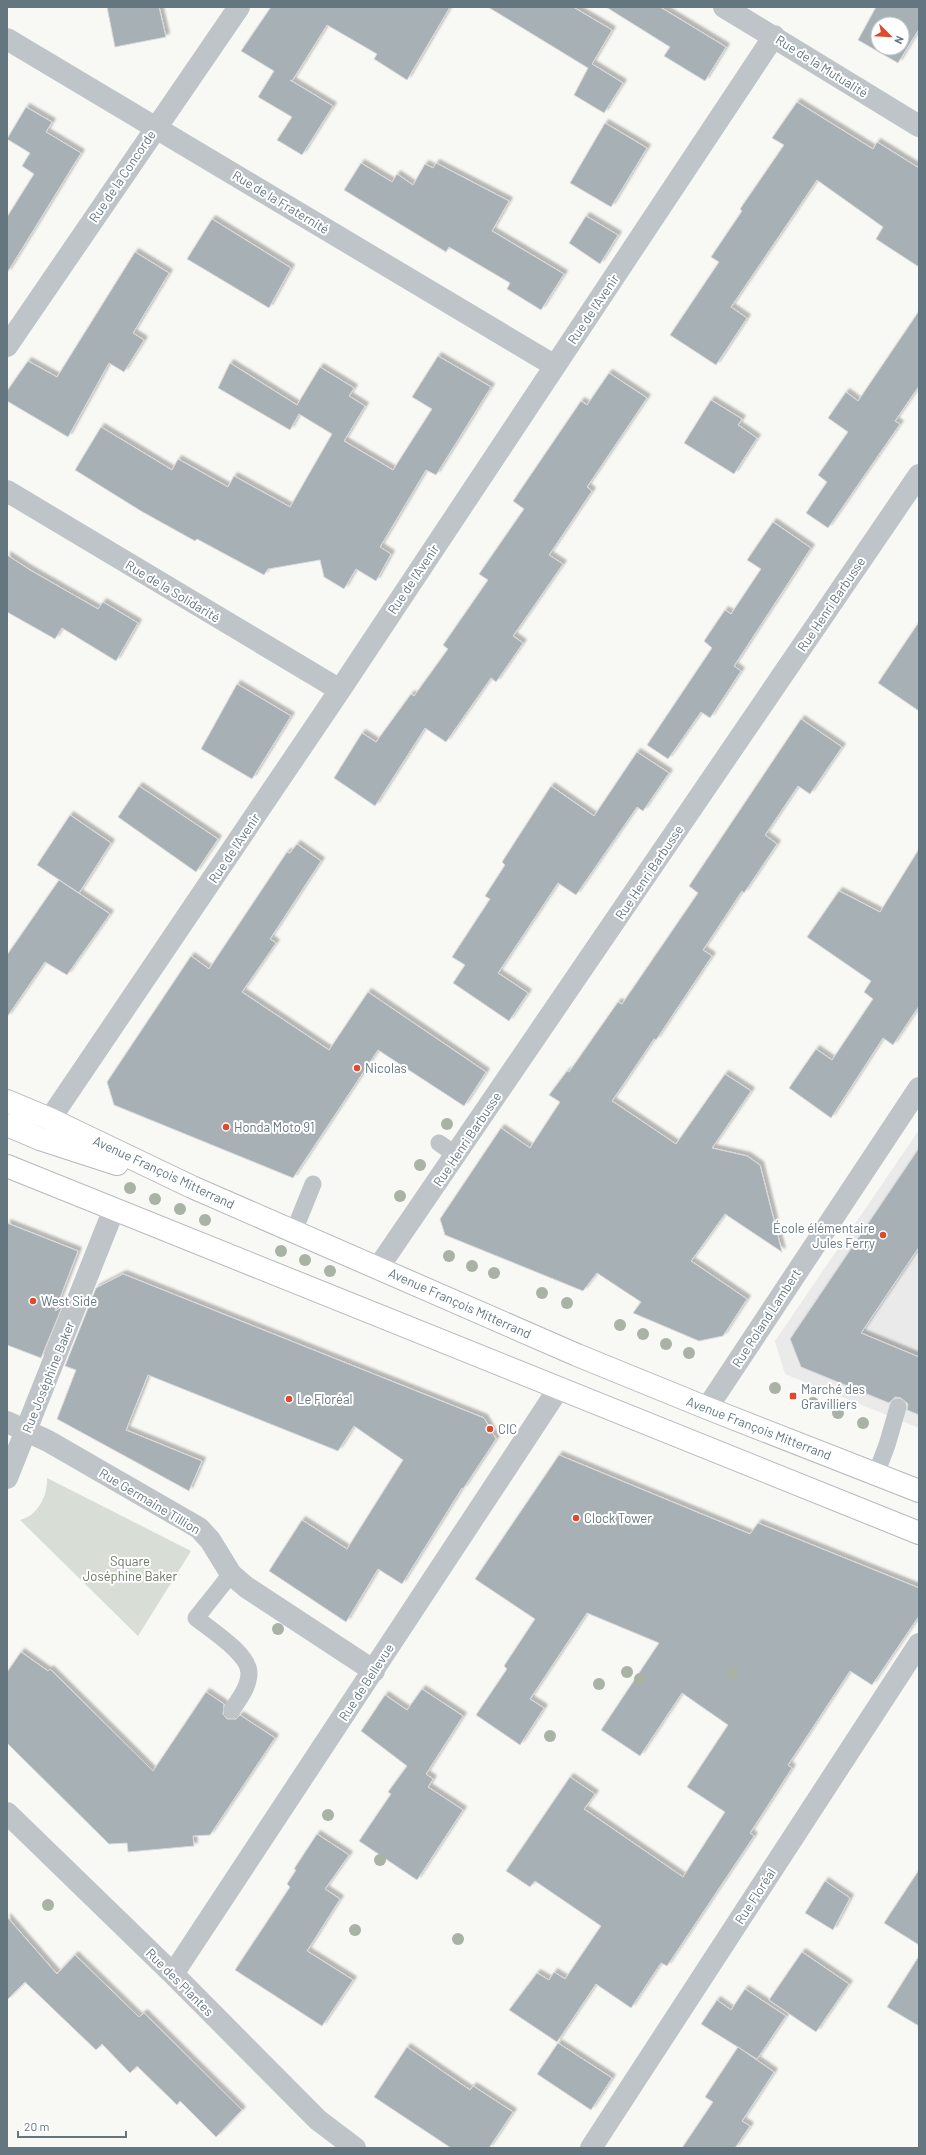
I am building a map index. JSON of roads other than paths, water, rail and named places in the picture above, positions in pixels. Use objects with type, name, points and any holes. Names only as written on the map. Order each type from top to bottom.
[{"type":"main road","name":"Avenue François Mitterrand","points":[[7,1101],[50,1119],[192,1187],[577,1355],[707,1408],[919,1491]]},
{"type":"main road","points":[[7,1126],[40,1140],[192,1187]]},
{"type":"main road","points":[[7,1166],[919,1533]]},
{"type":"street","name":"Rue de la Concorde","points":[[7,346],[239,7]]},
{"type":"street","name":"Rue de la Mutualité","points":[[724,7],[774,36],[919,126]]},
{"type":"street","name":"Rue de l'Avenir","points":[[50,1119],[340,690],[774,36]]},
{"type":"street","name":"Rue de la Fraternité","points":[[7,39],[555,366]]},
{"type":"street","name":"Rue Henri Barbusse","points":[[378,1268],[448,1149],[919,475]]},
{"type":"street","name":"Rue de la Solidarité","points":[[7,491],[340,690]]},
{"type":"street","name":"Rue Roland Lambert","points":[[707,1408],[919,1088]]},
{"type":"street","name":"Rue Joséphine Baker","points":[[7,1478],[114,1209]]},
{"type":"street","name":"Rue de Bellevue","points":[[173,1974],[559,1388]]},
{"type":"street","name":"Rue Germaine Tillion","points":[[7,1422],[27,1430],[199,1528],[210,1540],[230,1574],[246,1587],[374,1671]]},
{"type":"street","name":"Rue Floréal","points":[[591,2148],[919,1644]]},
{"type":"street","name":"Rue des Plantes","points":[[7,1813],[173,1974],[318,2120],[355,2148]]},
{"type":"lane","points":[[294,1231],[313,1184]]},
{"type":"lane","points":[[876,1474],[887,1445],[898,1407]]},
{"type":"lane","points":[[230,1574],[196,1618],[239,1653],[247,1664],[249,1673],[247,1683],[232,1710]]},
{"type":"place","name":"Nicolas","points":[[357,1068]]},
{"type":"place","name":"Honda Moto 91","points":[[226,1127]]},
{"type":"place","name":"École élémentaire Jules Ferry","points":[[883,1235]]},
{"type":"place","name":"West Side","points":[[33,1301]]},
{"type":"place","name":"Marché des Gravilliers","points":[[793,1396]]},
{"type":"place","name":"Le Floréal","points":[[289,1399]]},
{"type":"place","name":"CIC","points":[[490,1429]]},
{"type":"place","name":"Clock Tower","points":[[576,1518]]},
{"type":"park label","name":"Square Joséphine Baker","points":[[130,1568]]}]
